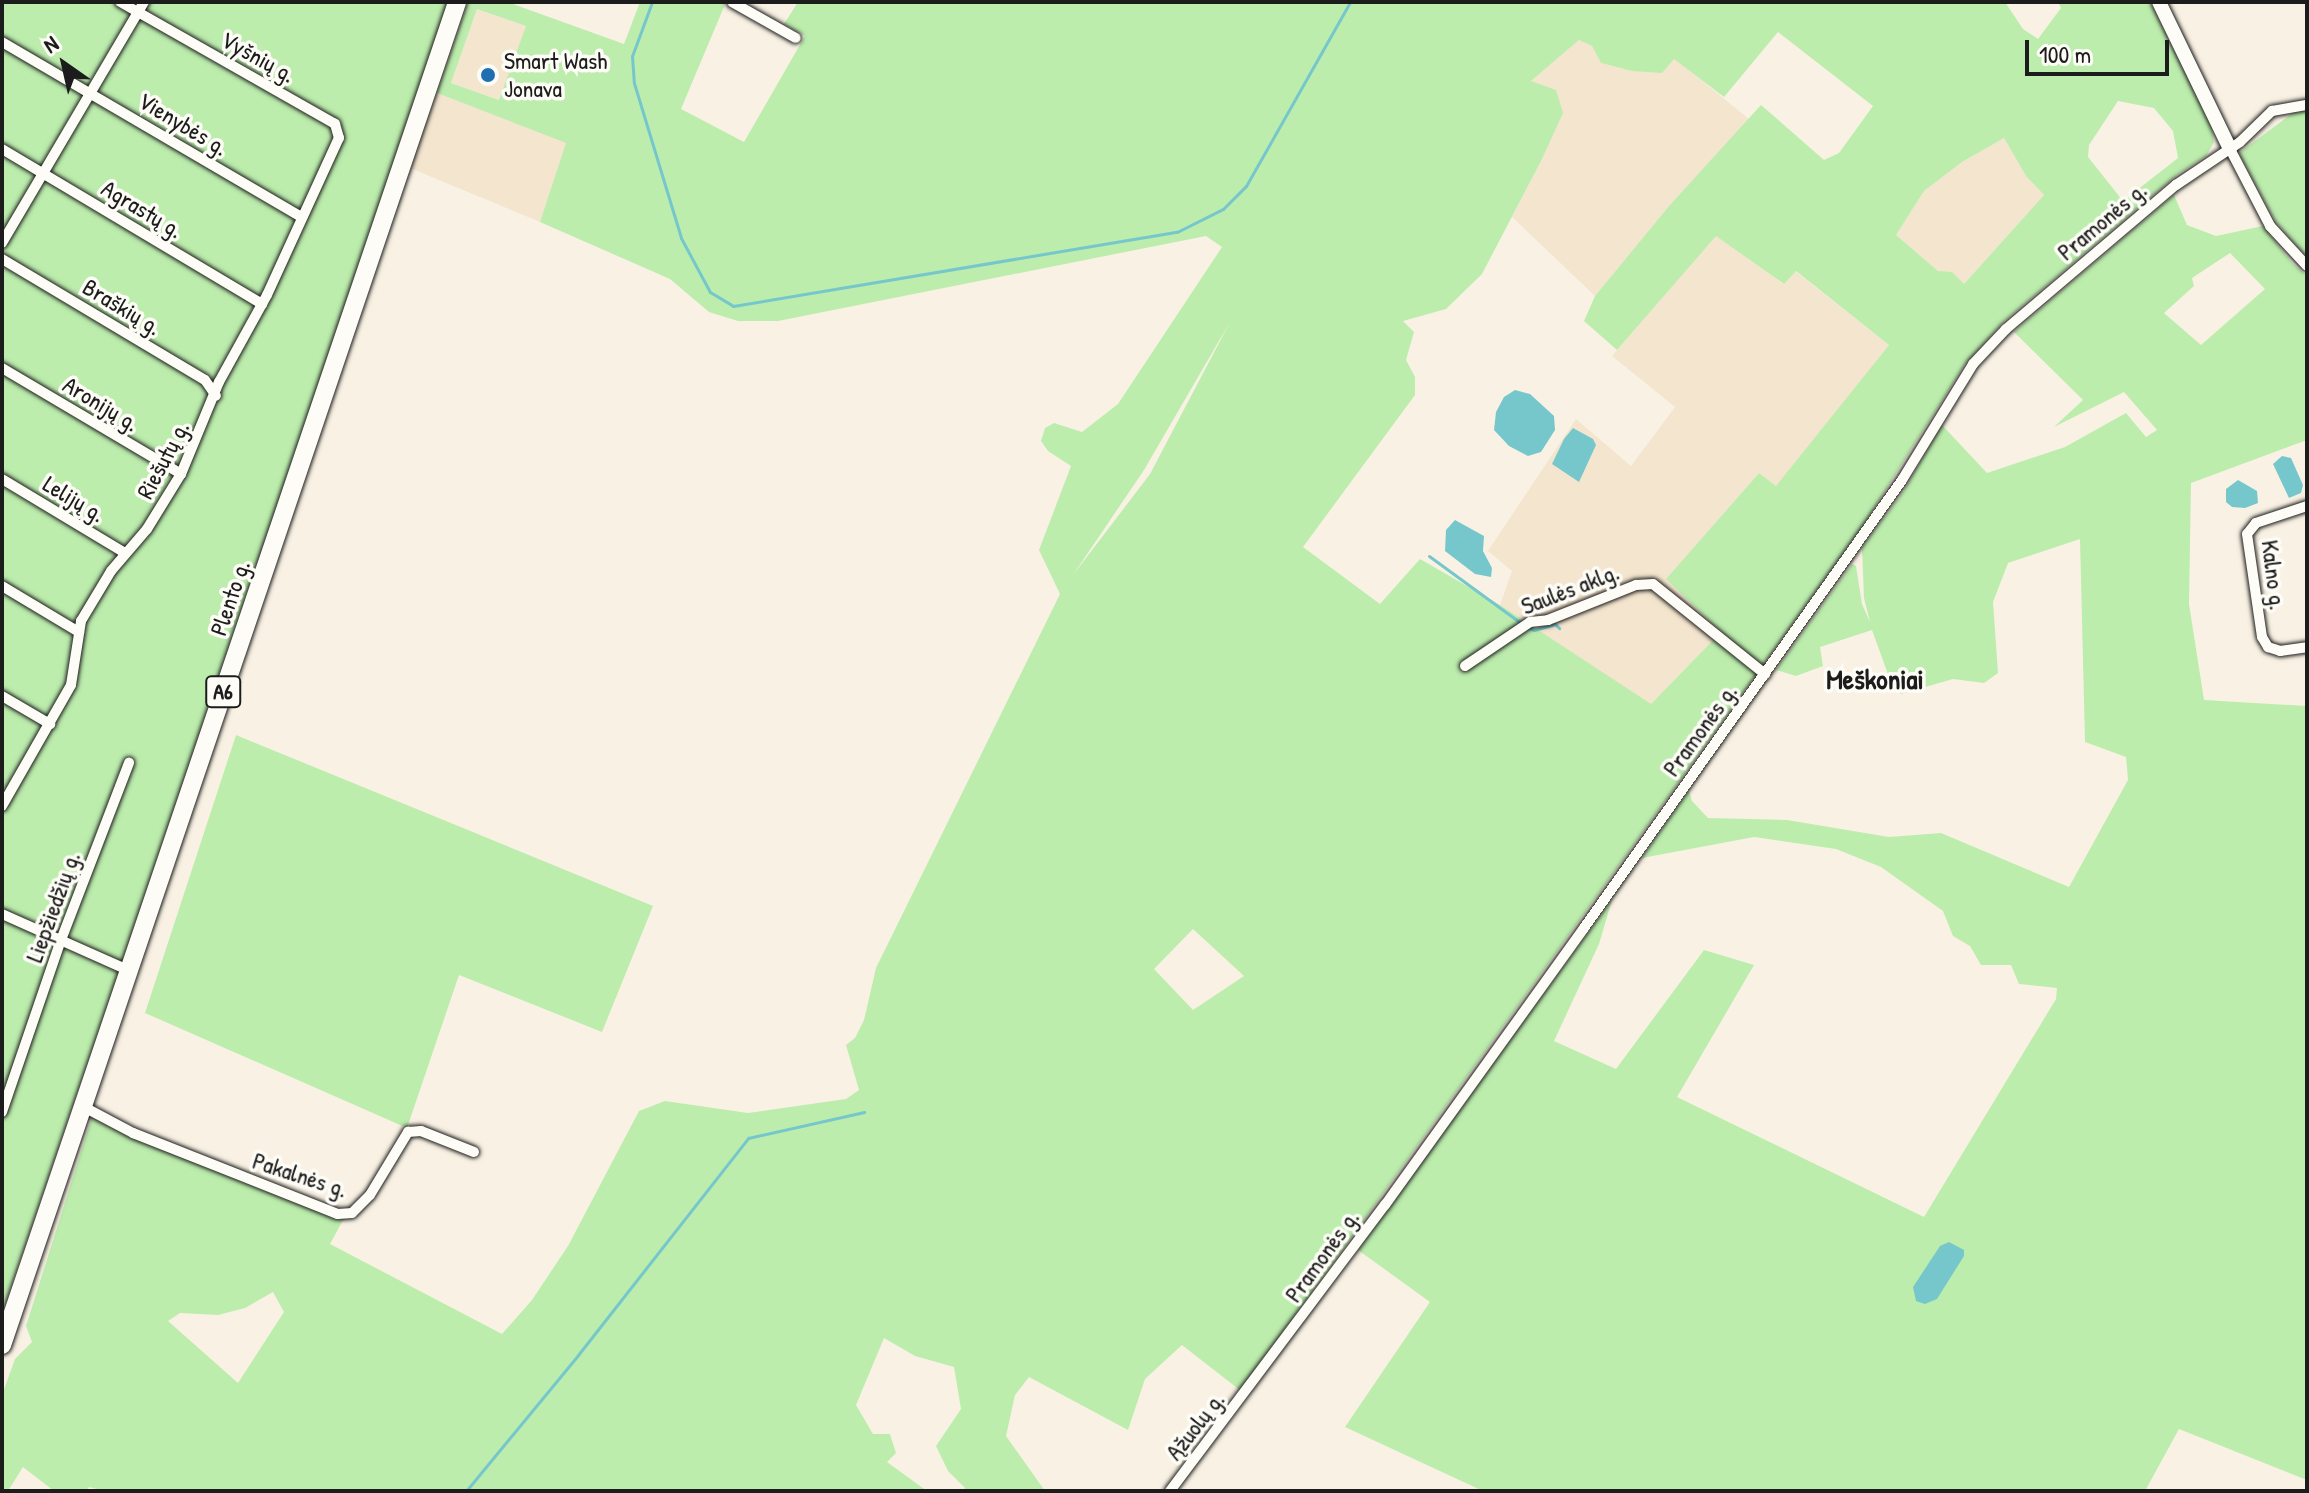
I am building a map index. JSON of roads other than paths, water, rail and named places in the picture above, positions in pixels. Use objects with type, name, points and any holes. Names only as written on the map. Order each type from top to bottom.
[{"type":"highway","name":"Plento g.","points":[[2,1345],[6,1319],[82,1106],[457,2]]},
{"type":"main road","points":[[2159,2],[2230,149]]},
{"type":"street","name":"Vyšnių g.","points":[[120,2],[335,124]]},
{"type":"street","points":[[2,243],[144,2]]},
{"type":"street","points":[[732,2],[796,38]]},
{"type":"street","name":"Vienybės g.","points":[[2,42],[301,217]]},
{"type":"street","name":"Pramonės g.","points":[[1252,1385],[1902,480],[1973,364],[2046,294],[2176,185],[2230,149],[2272,111],[2307,105]]},
{"type":"street","name":"Riešutų g.","points":[[4,805],[71,685],[79,632],[93,599],[125,553],[147,529],[181,474],[216,396],[219,382],[262,304],[339,138],[335,124]]},
{"type":"street","name":"Agrastų g.","points":[[2,149],[262,304]]},
{"type":"street","points":[[2230,149],[2270,226],[2307,266]]},
{"type":"street","name":"Braškių g.","points":[[2,259],[205,380],[216,396]]},
{"type":"street","name":"Aronijų g.","points":[[2,368],[181,474]]},
{"type":"street","name":"Lelijų g.","points":[[2,479],[125,553]]},
{"type":"street","name":"Kalno g.","points":[[2307,506],[2256,523],[2247,534],[2262,637],[2268,647],[2280,651],[2307,647]]},
{"type":"street","name":"Saulės aklg.","points":[[1465,666],[1530,622],[1548,620],[1636,585],[1653,584],[1765,674]]},
{"type":"street","points":[[2,586],[79,632]]},
{"type":"street","points":[[2,696],[50,724]]},
{"type":"street","name":"Liepžiedžių g.","points":[[2,1112],[61,940],[129,763]]},
{"type":"street","points":[[2,914],[128,970]]},
{"type":"street","name":"Pakalnės g.","points":[[82,1106],[133,1133],[338,1214],[352,1213],[370,1195],[408,1132],[421,1131],[474,1152]]},
{"type":"street","name":"Ąžuolų g.","points":[[1170,1491],[1252,1385]]},
{"type":"water","points":[[1515,390],[1530,394],[1554,416],[1555,430],[1541,452],[1528,456],[1509,446],[1494,430],[1496,412],[1504,397]]},
{"type":"water","points":[[1573,428],[1593,439],[1596,445],[1579,482],[1552,464]]},
{"type":"water","points":[[2282,456],[2291,458],[2303,485],[2301,493],[2289,498],[2273,464]]},
{"type":"water","points":[[2238,480],[2257,491],[2258,503],[2245,508],[2232,507],[2226,502],[2226,489]]},
{"type":"water","points":[[1455,520],[1484,536],[1483,551],[1492,568],[1491,577],[1475,574],[1445,551],[1446,530]]},
{"type":"water","points":[[1949,1242],[1964,1250],[1964,1256],[1937,1299],[1925,1304],[1916,1301],[1913,1287],[1940,1246]]},
{"type":"waterway","points":[[652,2],[632,56],[634,83],[681,238],[710,292],[733,306],[1177,232],[1223,209],[1246,186],[1350,2]]},
{"type":"waterway","points":[[1429,556],[1521,623]]},
{"type":"waterway","points":[[1528,628],[1534,630],[1555,624],[1559,628]]},
{"type":"waterway","points":[[466,1491],[578,1355],[748,1138],[864,1112]]},
{"type":"place","name":"Smart Wash Jonava","points":[[488,75]]},
{"type":"district","name":"Meškoniai","points":[[1875,679]]}]
